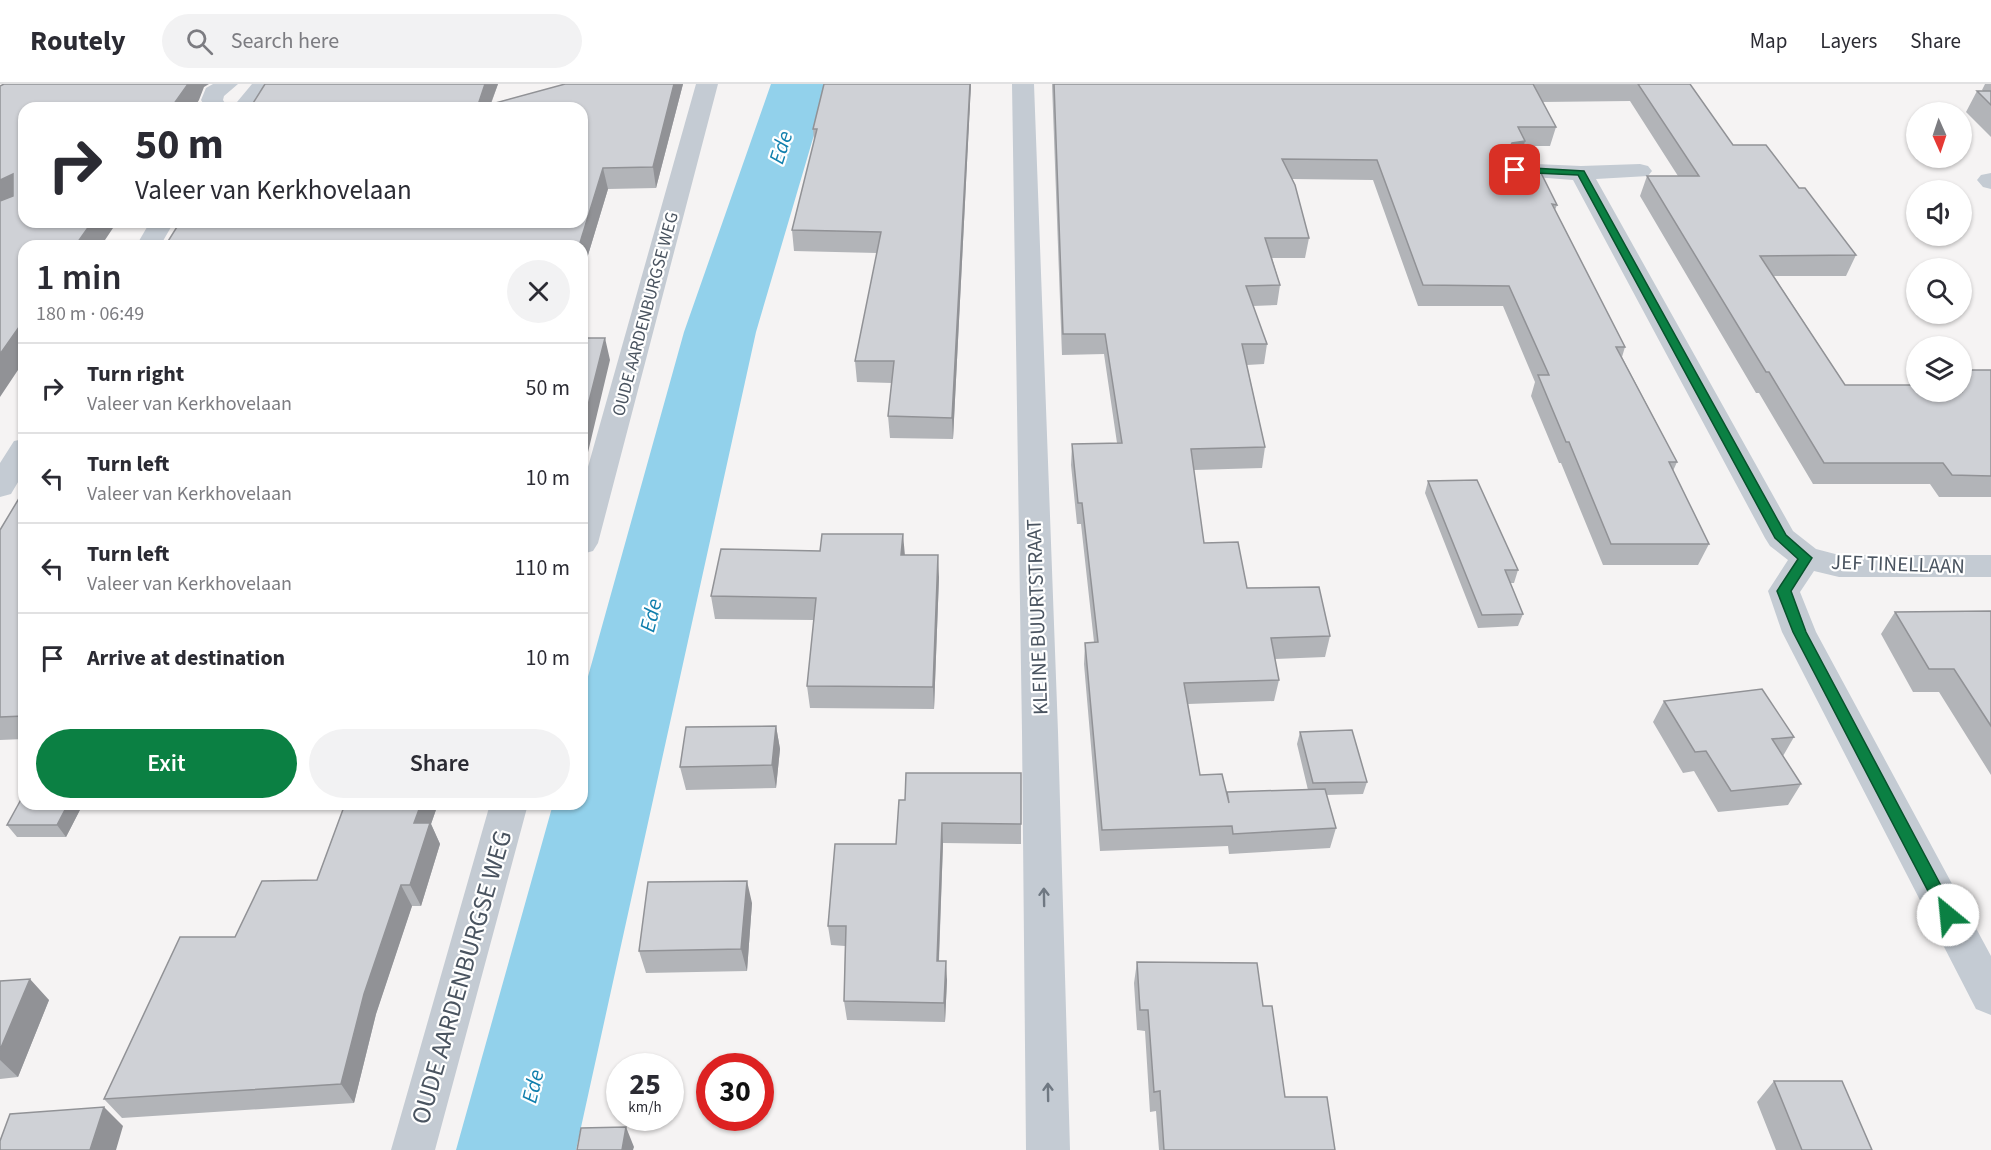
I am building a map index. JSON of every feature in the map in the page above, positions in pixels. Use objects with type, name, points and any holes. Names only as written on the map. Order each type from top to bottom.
[{"type":"street","points":[[214,102],[214,93],[227,84]]},
{"type":"street","points":[[248,102],[264,84]]},
{"type":"street","name":"OUDE AARDENBURGSE WEG","points":[[588,521],[707,84]]},
{"type":"street","name":"KLEINE BUURTSTRAAT","points":[[1023,84],[1040,732],[1048,1150]]},
{"type":"street","points":[[1515,170],[1581,173],[1640,171]]},
{"type":"street","points":[[1581,173],[1781,538],[1806,558],[1784,591],[1799,632],[1991,996]]},
{"type":"street","points":[[0,487],[18,458]]},
{"type":"street","name":"JEF TINELLAAN","points":[[1806,558],[1839,566],[1991,566]]},
{"type":"street","name":"OUDE AARDENBURGSE WEG","points":[[413,1150],[507,810]]},
{"type":"building","points":[[4,84],[188,84],[175,102],[18,102],[18,228],[88,228],[79,240],[18,240],[18,328],[0,354],[0,201],[13,196],[13,174],[0,180],[0,86]]},
{"type":"building","points":[[265,84],[485,84],[479,102],[254,102]]},
{"type":"building","points":[[565,84],[674,84],[653,167],[603,168],[588,217],[588,102],[499,102]]},
{"type":"building","points":[[824,84],[970,84],[952,418],[888,416],[894,361],[855,361],[881,232],[792,230],[817,129],[813,129]]},
{"type":"building","points":[[1054,84],[1533,84],[1556,127],[1518,127],[1525,141],[1512,143],[1507,152],[1512,158],[1534,159],[1557,205],[1552,204],[1625,347],[1616,347],[1677,462],[1669,462],[1709,544],[1611,544],[1569,442],[1566,442],[1538,375],[1549,375],[1509,286],[1423,285],[1377,160],[1282,159],[1295,185],[1309,238],[1265,238],[1280,285],[1246,286],[1267,344],[1242,344],[1265,447],[1191,449],[1204,543],[1238,542],[1247,588],[1319,587],[1330,636],[1271,638],[1279,680],[1184,683],[1200,775],[1222,774],[1229,803],[1227,792],[1325,789],[1336,828],[1233,834],[1232,826],[1102,830],[1085,643],[1098,642],[1082,503],[1078,503],[1072,444],[1122,443],[1105,334],[1063,334]]},
{"type":"building","points":[[1638,84],[1690,84],[1733,145],[1766,145],[1799,188],[1805,188],[1856,255],[1760,256],[1845,385],[1906,385],[1906,402],[1972,402],[1972,370],[1991,370],[1991,476],[1952,475],[1943,463],[1824,463],[1647,176],[1699,176]]},
{"type":"building","points":[[1977,91],[1991,91],[1991,105]]},
{"type":"building","points":[[176,228],[585,228],[581,240],[169,240]]},
{"type":"building","points":[[588,338],[605,338],[588,405]]},
{"type":"building","points":[[1477,480],[1518,570],[1505,570],[1523,614],[1482,615],[1428,481]]},
{"type":"building","points":[[18,500],[18,716],[0,717],[0,530]]},
{"type":"building","points":[[822,534],[903,534],[901,555],[938,555],[933,687],[807,686],[816,598],[711,596],[721,549],[820,551]]},
{"type":"building","points":[[1991,611],[1991,726],[1954,669],[1929,669],[1895,612]]},
{"type":"building","points":[[1762,689],[1794,737],[1772,739],[1801,784],[1731,791],[1706,751],[1695,752],[1664,701]]},
{"type":"building","points":[[776,726],[772,765],[680,767],[686,727]]},
{"type":"building","points":[[1352,730],[1367,782],[1313,783],[1300,732]]},
{"type":"building","points":[[906,773],[1021,773],[1021,824],[942,823],[937,961],[946,961],[944,1003],[844,1001],[846,926],[828,926],[835,844],[896,844],[899,800],[905,800]]},
{"type":"building","points":[[18,805],[18,810],[65,810],[57,825],[7,825]]},
{"type":"building","points":[[343,810],[419,810],[414,823],[430,823],[410,885],[401,885],[364,994],[341,1084],[104,1099],[180,937],[235,937],[262,881],[317,880]]},
{"type":"building","points":[[747,881],[741,949],[639,951],[648,882]]},
{"type":"building","points":[[1137,962],[1257,963],[1263,1006],[1272,1006],[1285,1097],[1327,1097],[1335,1150],[1164,1150],[1160,1091],[1154,1092],[1148,1010],[1140,1010]]},
{"type":"building","points":[[30,979],[0,1050],[0,981]]},
{"type":"building","points":[[1774,1081],[1842,1081],[1872,1150],[1802,1150]]},
{"type":"building","points":[[104,1107],[90,1150],[0,1150],[0,1141],[10,1114]]},
{"type":"building","points":[[606,1127],[606,1131],[625,1131],[622,1150],[577,1150],[581,1128]]},
{"type":"waterway","name":"Ede","points":[[516,1150],[720,332],[800,84]]},
{"type":"route","points":[[1515,170],[1581,173],[1781,538],[1806,558],[1784,591],[1799,632],[1948,915]]}]
